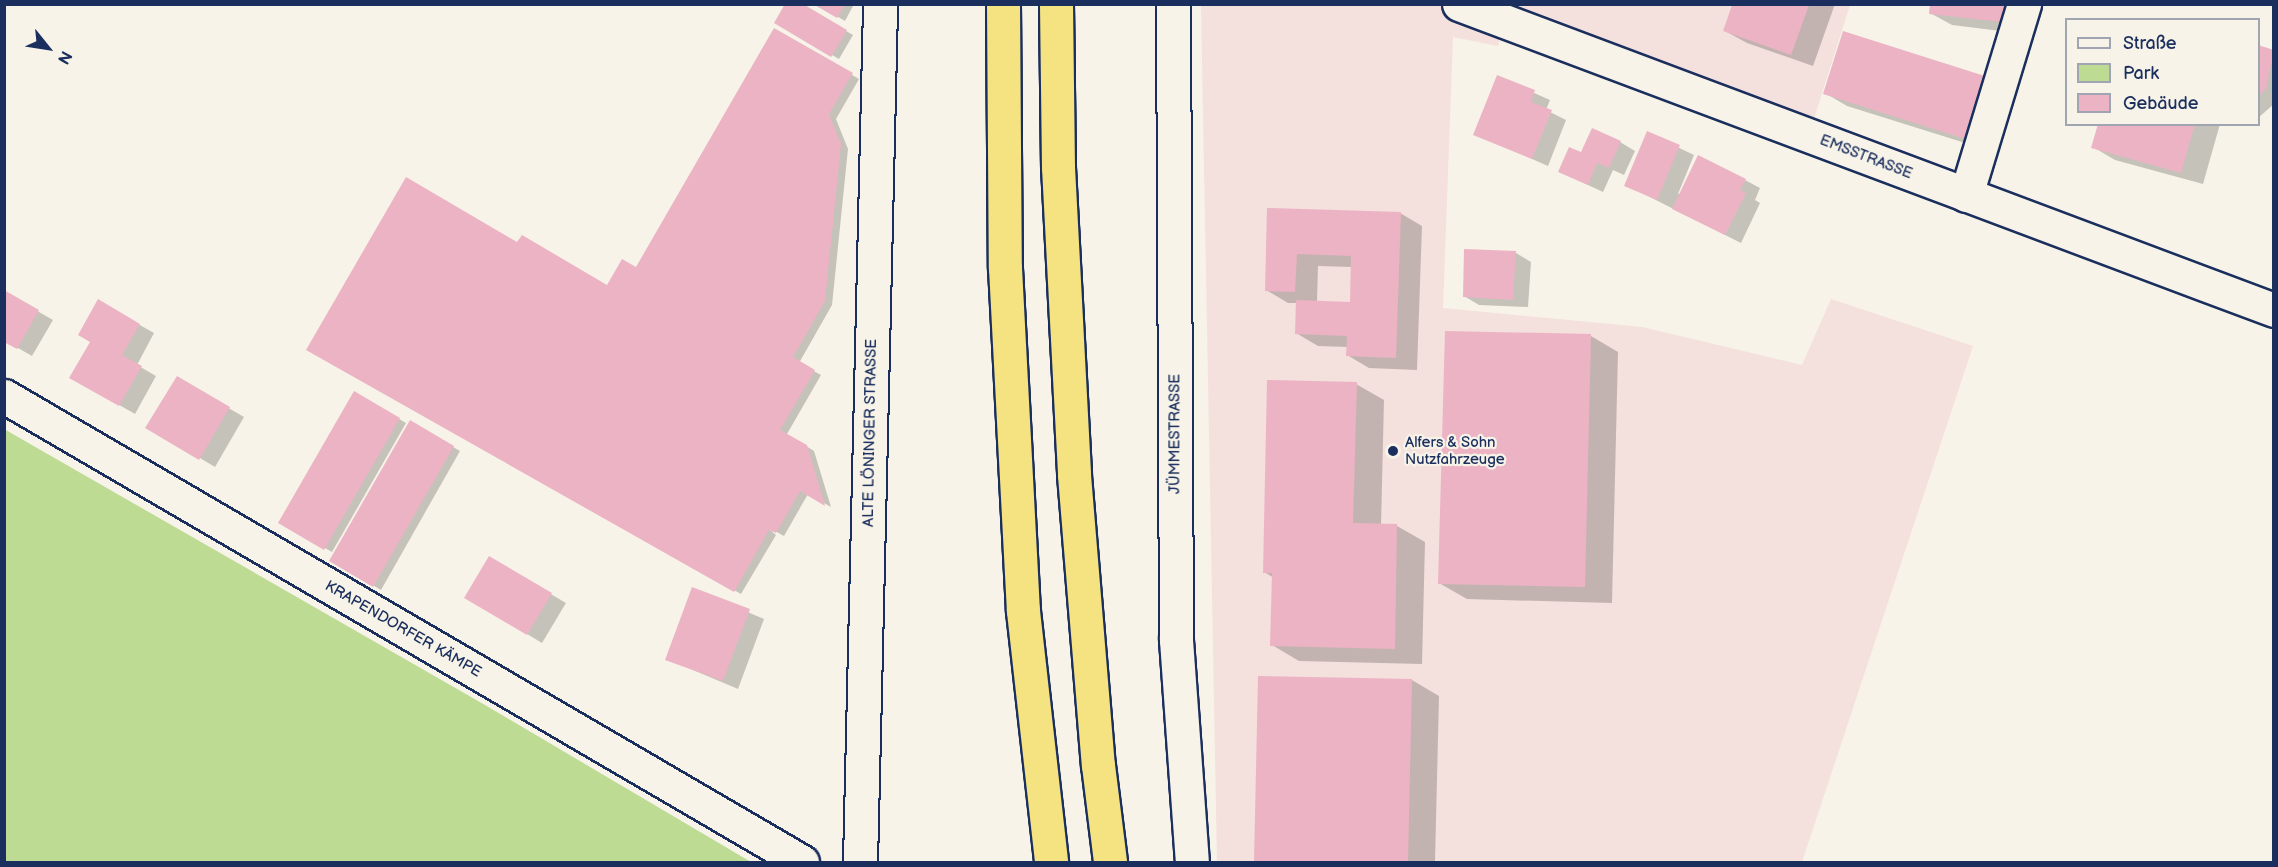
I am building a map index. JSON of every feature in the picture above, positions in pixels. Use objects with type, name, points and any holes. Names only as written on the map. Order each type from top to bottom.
[{"type":"highway","points":[[1003,4],[1005,268],[1023,611],[1051,862]]},
{"type":"highway","points":[[1056,4],[1058,167],[1074,475],[1098,765],[1110,862]]},
{"type":"street","name":"ALTE LÖNINGER STRASSE","points":[[860,862],[880,4]]},
{"type":"street","name":"JÜMMESTRASSE","points":[[1173,4],[1176,640],[1192,862]]},
{"type":"street","name":"EMSSTRASSE","points":[[1459,4],[2274,310]]},
{"type":"street","points":[[1966,195],[2024,4]]},
{"type":"street","name":"KRAPENDORFER KÄMPE","points":[[4,396],[802,862]]},
{"type":"shaded area","points":[[1201,5],[1850,5],[1811,128],[1506,12],[1498,46],[1453,37],[1443,308],[1642,327],[1802,365],[1831,299],[1973,346],[1802,862],[1217,862]]},
{"type":"green space","points":[[4,429],[485,705],[751,862],[5,862]]},
{"type":"building","points":[[785,4],[803,4],[847,30],[831,57],[774,23]]},
{"type":"building","points":[[813,4],[845,4],[837,18]]},
{"type":"building","points":[[1930,4],[2013,4],[2011,23],[1929,14]]},
{"type":"building","points":[[1732,5],[1809,5],[1791,55],[1723,31]]},
{"type":"building","points":[[774,28],[853,73],[829,114],[841,144],[825,301],[793,357],[815,370],[780,430],[807,445],[825,506],[800,491],[776,533],[769,530],[734,592],[306,350],[406,177],[517,242],[522,235],[607,285],[622,259],[636,267]]},
{"type":"building","points":[[1843,31],[1991,78],[1972,141],[1823,94]]},
{"type":"building","points":[[2260,46],[2274,50],[2266,89],[2260,94]]},
{"type":"building","points":[[1497,75],[1535,90],[1531,102],[1552,110],[1532,159],[1473,135]]},
{"type":"building","points":[[2097,126],[2194,126],[2181,173],[2091,148]]},
{"type":"building","points":[[1592,128],[1621,141],[1609,168],[1597,163],[1588,185],[1558,172],[1569,147],[1581,152]]},
{"type":"building","points":[[1647,131],[1680,145],[1657,200],[1624,186]]},
{"type":"building","points":[[1698,155],[1746,179],[1740,190],[1746,193],[1725,235],[1672,209]]},
{"type":"building","points":[[1267,208],[1401,212],[1396,358],[1346,356],[1347,336],[1295,334],[1296,300],[1350,302],[1351,256],[1297,254],[1295,292],[1265,291]]},
{"type":"building","points":[[1464,249],[1516,251],[1513,300],[1463,297]]},
{"type":"building","points":[[4,290],[39,310],[17,349],[4,342]]},
{"type":"building","points":[[98,299],[140,324],[122,355],[142,366],[119,406],[69,378],[90,342],[78,335]]},
{"type":"building","points":[[1445,331],[1591,334],[1585,587],[1438,584]]},
{"type":"building","points":[[177,376],[230,407],[199,460],[145,428]]},
{"type":"building","points":[[1267,380],[1357,382],[1353,523],[1397,524],[1395,649],[1270,646],[1272,573],[1263,573]]},
{"type":"building","points":[[354,391],[400,418],[324,550],[278,523]]},
{"type":"building","points":[[410,420],[454,446],[373,587],[329,561]]},
{"type":"building","points":[[489,556],[552,593],[527,635],[464,598]]},
{"type":"building","points":[[692,587],[750,609],[723,681],[665,660]]},
{"type":"building","points":[[1258,676],[1412,679],[1408,862],[1254,862]]},
{"type":"place","name":"Alfers & Sohn Nutzfahrzeuge","points":[[1393,451]]}]
